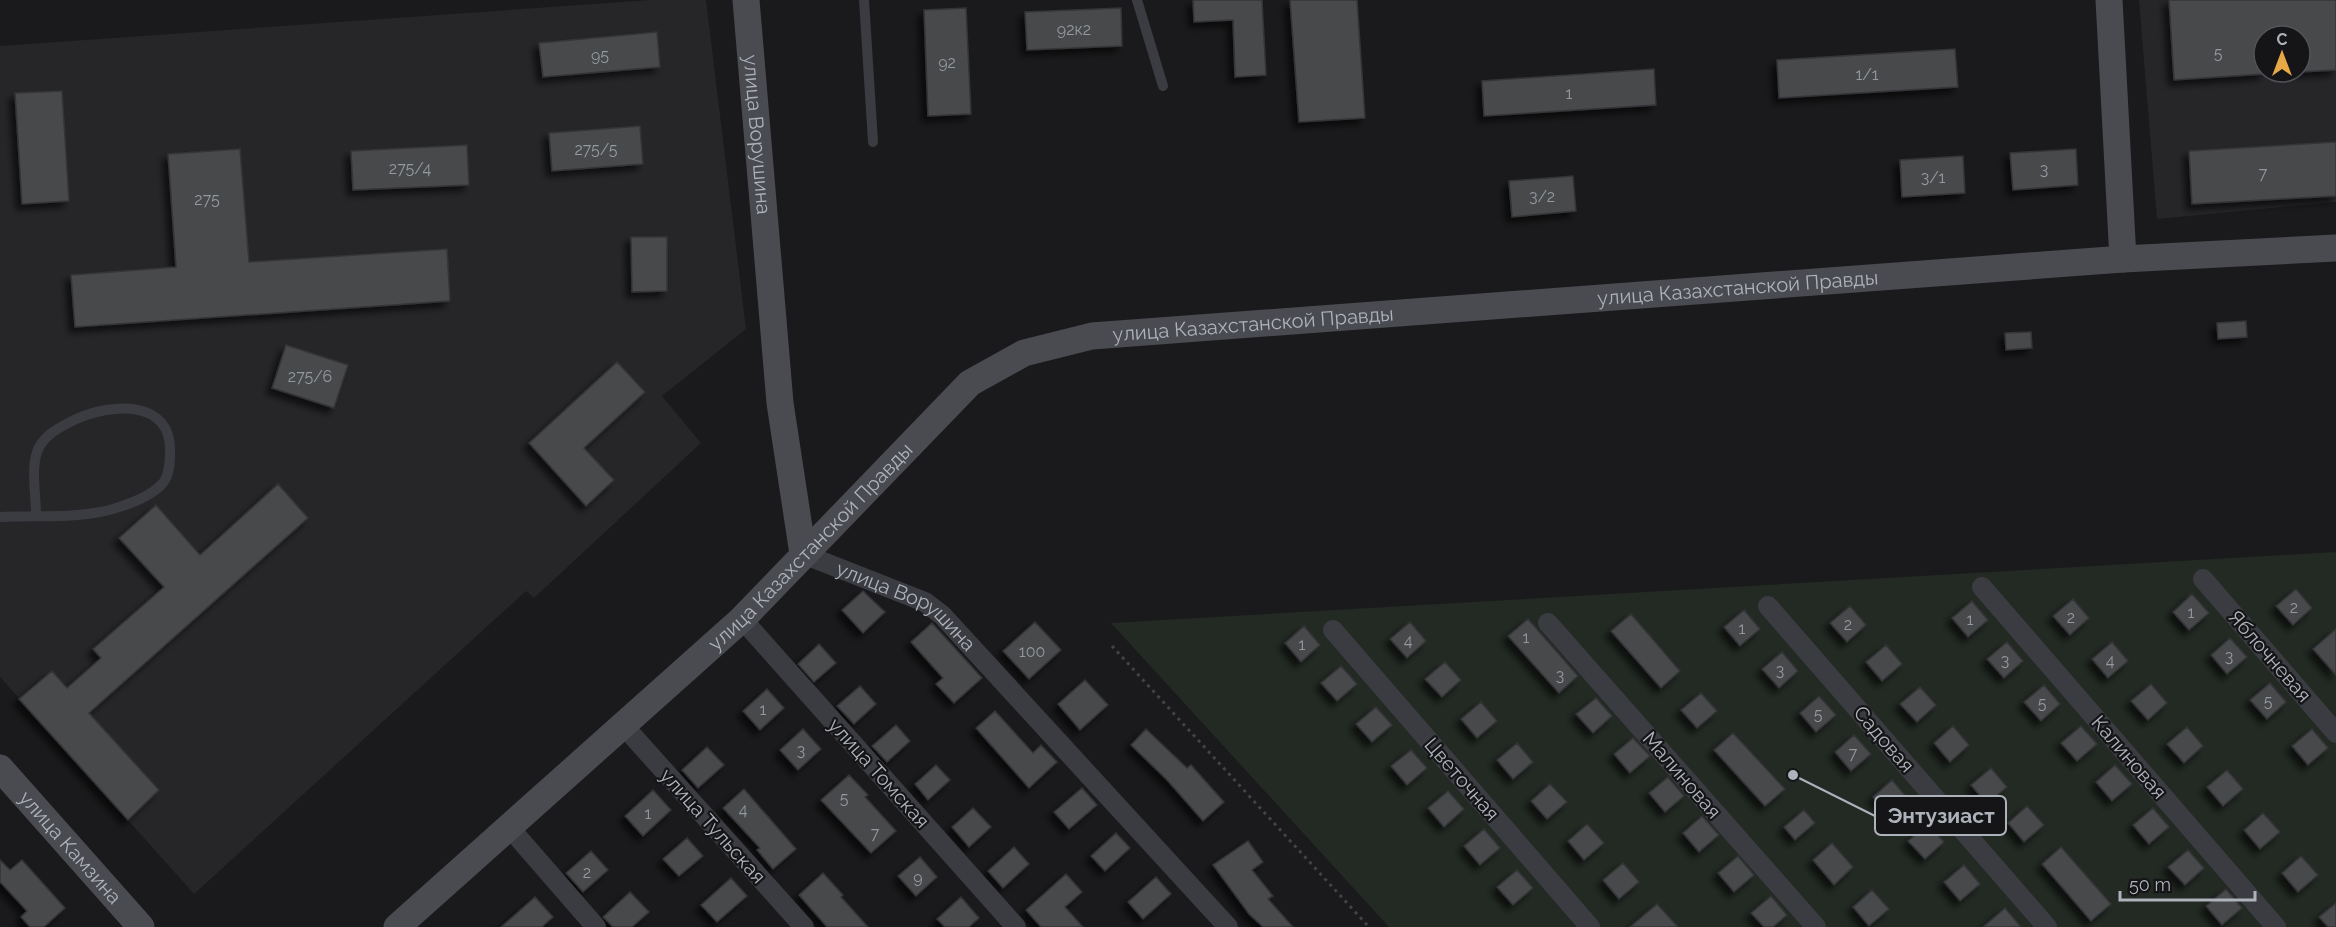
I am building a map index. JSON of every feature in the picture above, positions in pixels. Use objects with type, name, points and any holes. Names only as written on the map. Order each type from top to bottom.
[{"type":"street","name":"улица Ворушина","points":[[746,0],[780,403],[803,554],[925,602],[942,615],[1228,927]]},
{"type":"street","points":[[2109,0],[2123,259]]},
{"type":"street","name":"улица Казахстанской Правды","points":[[397,927],[742,619],[970,383],[1024,352],[1092,336],[2123,259],[2336,248]]},
{"type":"street","name":"Яблочневая","points":[[2204,579],[2336,733]]},
{"type":"street","name":"Калиновая","points":[[1982,587],[2276,927]]},
{"type":"street","name":"Садовая","points":[[1768,606],[2047,927]]},
{"type":"street","name":"улица Томская","points":[[742,619],[1016,927]]},
{"type":"street","name":"Малиновая","points":[[1548,624],[1816,927]]},
{"type":"street","name":"Цветочная","points":[[1333,630],[1590,927]]},
{"type":"street","name":"улица Тульская","points":[[623,725],[804,927]]},
{"type":"street","name":"улица Камзина","points":[[0,768],[141,927]]},
{"type":"street","points":[[509,827],[596,927]]},
{"type":"lane","points":[[864,0],[873,142]]},
{"type":"lane","points":[[1137,0],[1163,86]]},
{"type":"lane","points":[[0,517],[36,515],[112,510],[150,494],[164,483],[170,463],[168,434],[158,420],[147,411],[108,408],[88,413],[46,437],[34,461],[36,515]]},
{"type":"path","points":[[1112,646],[1369,927]]},
{"type":"shaded area","points":[[650,0],[706,0],[746,329],[662,396],[701,443],[534,598],[526,591],[194,894],[0,677],[0,46]]},
{"type":"shaded area","points":[[2139,0],[2336,0],[2336,202],[2157,219]]},
{"type":"shaded area","points":[[2336,552],[2336,927],[1389,927],[1111,623]]},
{"type":"building","points":[[1193,0],[1262,0],[1266,75],[1235,77],[1233,20],[1194,22]]},
{"type":"building","points":[[1290,0],[1357,0],[1365,118],[1299,122]]},
{"type":"building","points":[[2169,0],[2336,0],[2336,70],[2312,71],[2312,24],[2252,24],[2252,75],[2174,80]]},
{"type":"building","points":[[966,8],[971,114],[928,116],[924,10]]},
{"type":"building","points":[[1121,8],[1122,46],[1027,50],[1025,12]]},
{"type":"building","points":[[657,32],[660,67],[543,77],[539,43]]},
{"type":"building","points":[[1955,49],[1958,87],[1779,98],[1777,60]]},
{"type":"building","points":[[1654,69],[1656,105],[1484,116],[1482,81]]},
{"type":"building","points":[[62,91],[69,201],[22,204],[15,93]]},
{"type":"building","points":[[640,126],[643,164],[552,171],[549,133]]},
{"type":"building","points":[[2336,142],[2336,196],[2192,204],[2189,151]]},
{"type":"building","points":[[467,145],[469,185],[353,190],[351,151]]},
{"type":"building","points":[[240,149],[249,262],[447,249],[450,301],[75,327],[71,275],[176,267],[168,154]]},
{"type":"building","points":[[2076,149],[2078,185],[2013,190],[2010,153]]},
{"type":"building","points":[[1963,156],[1965,193],[1902,197],[1900,160]]},
{"type":"building","points":[[1573,176],[1576,211],[1512,217],[1509,181]]},
{"type":"building","points":[[631,237],[667,237],[667,291],[632,292]]},
{"type":"building","points":[[2246,321],[2247,337],[2218,339],[2217,323]]},
{"type":"building","points":[[2031,332],[2032,348],[2006,350],[2005,333]]},
{"type":"building","points":[[286,345],[348,365],[334,408],[272,388]]},
{"type":"building","points":[[617,362],[645,392],[584,448],[614,480],[586,506],[529,443]]},
{"type":"building","points":[[278,484],[308,518],[89,713],[159,790],[128,820],[19,699],[52,671],[67,688],[101,658],[93,649],[164,587],[119,538],[156,505],[200,555]]},
{"type":"building","points":[[2296,589],[2312,608],[2293,625],[2276,606]]},
{"type":"building","points":[[863,591],[885,612],[863,633],[842,610]]},
{"type":"building","points":[[2192,594],[2209,613],[2189,630],[2173,612]]},
{"type":"building","points":[[2073,599],[2089,618],[2070,635],[2053,616]]},
{"type":"building","points":[[1972,601],[1988,620],[1968,637],[1952,618]]},
{"type":"building","points":[[1850,606],[1866,625],[1847,642],[1830,623]]},
{"type":"building","points":[[1744,610],[1760,629],[1740,646],[1724,627]]},
{"type":"building","points":[[1631,614],[1680,671],[1661,688],[1611,631]]},
{"type":"building","points":[[1528,619],[1578,676],[1559,693],[1508,636]]},
{"type":"building","points":[[1035,622],[1061,650],[1029,679],[1003,651]]},
{"type":"building","points":[[1410,622],[1426,641],[1407,658],[1390,639]]},
{"type":"building","points":[[932,623],[982,678],[954,703],[936,684],[943,678],[911,642]]},
{"type":"building","points":[[1304,626],[1320,645],[1301,662],[1285,643]]},
{"type":"building","points":[[2336,629],[2336,675],[2313,649]]},
{"type":"building","points":[[2230,638],[2247,657],[2227,674],[2211,655]]},
{"type":"building","points":[[2007,642],[2023,661],[2004,678],[1987,659]]},
{"type":"building","points":[[2112,642],[2128,661],[2108,678],[2092,659]]},
{"type":"building","points":[[819,644],[836,663],[814,682],[798,664]]},
{"type":"building","points":[[1886,645],[1902,664],[1882,681],[1866,662]]},
{"type":"building","points":[[1782,652],[1798,671],[1779,688],[1762,669]]},
{"type":"building","points":[[1445,662],[1461,680],[1442,697],[1425,679]]},
{"type":"building","points":[[1341,666],[1357,684],[1337,701],[1321,683]]},
{"type":"building","points":[[1085,680],[1108,705],[1080,730],[1058,704]]},
{"type":"building","points":[[2270,683],[2286,702],[2267,719],[2250,700]]},
{"type":"building","points":[[2151,684],[2167,703],[2148,720],[2131,701]]},
{"type":"building","points":[[2044,685],[2060,704],[2041,721],[2024,702]]},
{"type":"building","points":[[860,686],[876,704],[854,724],[837,706]]},
{"type":"building","points":[[1920,687],[1936,705],[1917,722],[1900,704]]},
{"type":"building","points":[[767,689],[784,708],[760,730],[743,711]]},
{"type":"building","points":[[1701,693],[1717,711],[1697,728],[1681,710]]},
{"type":"building","points":[[1819,696],[1836,715],[1816,732],[1800,713]]},
{"type":"building","points":[[1596,698],[1612,716],[1593,733],[1576,714]]},
{"type":"building","points":[[1481,702],[1497,721],[1477,738],[1461,719]]},
{"type":"building","points":[[1376,707],[1392,725],[1372,742],[1356,724]]},
{"type":"building","points":[[995,711],[1033,753],[1041,745],[1057,762],[1029,788],[976,728]]},
{"type":"building","points":[[896,725],[910,741],[887,762],[872,746]]},
{"type":"building","points":[[1953,726],[1969,745],[1950,762],[1934,743]]},
{"type":"building","points":[[2081,726],[2097,744],[2077,761],[2061,743]]},
{"type":"building","points":[[2187,727],[2203,746],[2184,763],[2167,744]]},
{"type":"building","points":[[803,729],[821,749],[798,770],[780,750]]},
{"type":"building","points":[[1146,729],[1187,768],[1191,765],[1224,802],[1203,821],[1167,780],[1131,745]]},
{"type":"building","points":[[2312,729],[2328,748],[2308,765],[2292,746]]},
{"type":"building","points":[[1733,733],[1785,789],[1765,806],[1714,750]]},
{"type":"building","points":[[1854,735],[1871,754],[1851,771],[1835,752]]},
{"type":"building","points":[[1633,738],[1650,756],[1630,773],[1614,754]]},
{"type":"building","points":[[1517,743],[1533,762],[1513,779],[1497,760]]},
{"type":"building","points":[[707,747],[724,765],[698,788],[682,770]]},
{"type":"building","points":[[1411,750],[1427,768],[1407,785],[1391,766]]},
{"type":"building","points":[[936,765],[950,780],[928,800],[915,784]]},
{"type":"building","points":[[2115,765],[2132,784],[2112,801],[2096,782]]},
{"type":"building","points":[[1991,768],[2007,787],[1987,804],[1971,785]]},
{"type":"building","points":[[2227,770],[2243,789],[2223,806],[2207,787]]},
{"type":"building","points":[[849,775],[868,795],[865,797],[896,831],[871,853],[821,800]]},
{"type":"building","points":[[1668,777],[1684,796],[1665,812],[1649,793]]},
{"type":"building","points":[[1892,780],[1908,799],[1889,816],[1873,797]]},
{"type":"building","points":[[1550,784],[1567,802],[1547,819],[1531,801]]},
{"type":"building","points":[[1082,788],[1097,805],[1069,829],[1054,812]]},
{"type":"building","points":[[744,789],[796,849],[773,869],[757,850],[760,848],[723,808]]},
{"type":"building","points":[[653,790],[671,810],[643,836],[625,816]]},
{"type":"building","points":[[1448,791],[1464,809],[1444,827],[1428,808]]},
{"type":"building","points":[[2027,806],[2044,825],[2024,842],[2008,823]]},
{"type":"building","points":[[973,808],[991,827],[969,847],[952,827]]},
{"type":"building","points":[[2153,808],[2169,827],[2149,844],[2133,825]]},
{"type":"building","points":[[1804,810],[1815,823],[1795,840],[1784,827]]},
{"type":"building","points":[[2263,813],[2280,832],[2260,849],[2244,830]]},
{"type":"building","points":[[1702,816],[1719,835],[1699,852],[1683,833]]},
{"type":"building","points":[[1587,824],[1604,843],[1584,860],[1568,841]]},
{"type":"building","points":[[1928,824],[1944,842],[1925,859],[1908,841]]},
{"type":"building","points":[[1484,829],[1500,848],[1480,865],[1464,846]]},
{"type":"building","points":[[1116,833],[1130,848],[1105,871],[1091,856]]},
{"type":"building","points":[[687,838],[703,856],[679,876],[663,859]]},
{"type":"building","points":[[1248,841],[1263,862],[1252,870],[1273,896],[1268,899],[1293,927],[1263,927],[1249,914],[1213,865]]},
{"type":"building","points":[[1832,843],[1853,867],[1834,885],[1813,860]]},
{"type":"building","points":[[1014,847],[1029,864],[1003,888],[988,871]]},
{"type":"building","points":[[2061,847],[2111,904],[2091,921],[2042,864]]},
{"type":"building","points":[[2188,850],[2204,868],[2185,885],[2168,867]]},
{"type":"building","points":[[591,851],[608,870],[583,892],[566,873]]},
{"type":"building","points":[[1738,856],[1754,875],[1734,892],[1718,873]]},
{"type":"building","points":[[2301,856],[2318,875],[2298,892],[2282,873]]},
{"type":"building","points":[[920,857],[937,877],[916,896],[898,876]]},
{"type":"building","points":[[0,860],[10,870],[22,860],[65,908],[44,927],[30,927],[21,917],[27,911],[0,882]]},
{"type":"building","points":[[1623,863],[1639,882],[1619,899],[1603,880]]},
{"type":"building","points":[[1964,865],[1980,884],[1960,901],[1944,882]]},
{"type":"building","points":[[1517,870],[1533,888],[1513,905],[1497,887]]},
{"type":"building","points":[[823,873],[868,927],[827,927],[799,895]]},
{"type":"building","points":[[1066,874],[1082,892],[1065,907],[1083,927],[1041,927],[1026,910]]},
{"type":"building","points":[[1156,877],[1171,894],[1143,919],[1128,902]]},
{"type":"building","points":[[731,878],[747,896],[717,922],[701,905]]},
{"type":"building","points":[[2226,889],[2242,908],[2222,925],[2206,906]]},
{"type":"building","points":[[1872,890],[1889,909],[1869,926],[1853,907]]},
{"type":"building","points":[[630,892],[649,912],[632,927],[613,927],[603,917]]},
{"type":"building","points":[[1771,896],[1787,915],[1773,927],[1764,927],[1751,913]]},
{"type":"building","points":[[535,897],[553,917],[542,927],[501,927]]},
{"type":"building","points":[[961,897],[979,918],[969,927],[945,927],[937,919]]},
{"type":"building","points":[[2336,903],[2336,927],[2328,927],[2319,917]]},
{"type":"building","points":[[1657,904],[1678,927],[1630,927]]},
{"type":"building","points":[[2005,908],[2021,927],[1983,927]]},
{"type":"place","name":"Энтузиаст","points":[[1793,775]]}]
